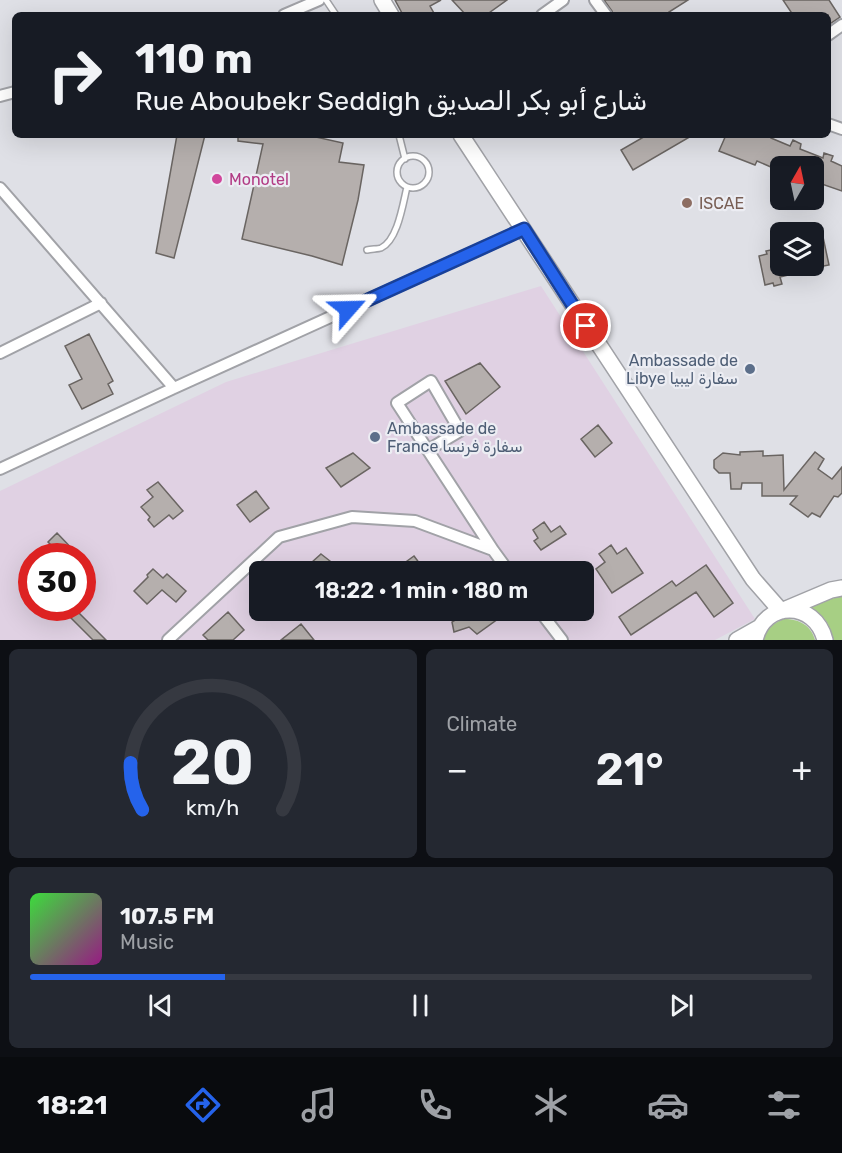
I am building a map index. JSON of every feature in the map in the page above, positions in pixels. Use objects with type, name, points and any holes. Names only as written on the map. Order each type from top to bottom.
[{"type":"street","points":[[292,12],[320,0]]},
{"type":"street","points":[[546,12],[563,0]]},
{"type":"street","points":[[463,138],[753,579],[783,610],[798,611],[811,616],[820,627],[825,640]]},
{"type":"street","points":[[0,188],[174,388]]},
{"type":"street","points":[[0,469],[524,229]]},
{"type":"street","points":[[0,353],[101,303]]},
{"type":"street","points":[[428,450],[460,431],[431,381],[398,403],[428,450],[493,550],[501,561]]},
{"type":"street","points":[[168,640],[279,537],[352,517],[416,521],[493,550]]},
{"type":"street","points":[[753,579],[761,628]]},
{"type":"street","points":[[737,640],[761,628],[783,610],[831,590],[842,588]]},
{"type":"street","points":[[547,621],[562,640]]},
{"type":"lane","points":[[400,138],[405,159]]},
{"type":"lane","points":[[418,158],[428,167],[426,181],[421,186],[407,187],[401,183],[397,170],[399,164],[405,159],[418,158]]},
{"type":"lane","points":[[367,250],[381,248],[391,240],[407,187]]},
{"type":"shaded area","name":"Ambassade de France سفارة فرنسا","points":[[541,286],[755,619],[715,640],[0,640],[0,491],[226,382]]},
{"type":"green space","points":[[842,596],[842,640],[833,640],[826,620],[809,608]]},
{"type":"green space","points":[[784,619],[804,624],[811,630],[815,640],[763,640],[776,622]]},
{"type":"building","points":[[395,0],[441,0],[430,6],[433,12],[401,12]]},
{"type":"building","points":[[452,0],[507,0],[490,12],[463,12]]},
{"type":"building","points":[[604,0],[688,0],[669,12],[612,11]]},
{"type":"building","points":[[783,0],[829,0],[840,17],[831,23],[831,12],[791,12]]},
{"type":"building","points":[[176,138],[204,138],[174,258],[156,253]]},
{"type":"building","points":[[238,138],[320,138],[343,143],[339,162],[364,165],[342,265],[242,239],[263,144],[238,141]]},
{"type":"building","points":[[642,138],[688,138],[633,170],[621,150]]},
{"type":"building","points":[[725,138],[771,138],[790,146],[793,140],[801,144],[800,149],[818,156],[770,156],[770,167],[757,161],[755,165],[719,151]]},
{"type":"building","points":[[824,153],[833,156],[831,161],[842,166],[842,191],[824,185]]},
{"type":"building","points":[[824,242],[829,265],[824,266]]},
{"type":"building","points":[[770,250],[770,276],[784,276],[780,277],[782,284],[765,285],[759,256],[767,254],[766,251]]},
{"type":"building","points":[[89,334],[113,381],[108,384],[113,394],[82,409],[69,385],[82,379],[65,346]]},
{"type":"building","points":[[480,363],[500,387],[466,414],[445,381]]},
{"type":"building","points":[[598,425],[612,443],[595,457],[581,439]]},
{"type":"building","points":[[763,451],[763,456],[783,455],[784,490],[815,452],[824,459],[818,469],[832,479],[842,467],[842,493],[838,497],[834,496],[820,517],[812,513],[808,517],[790,504],[797,496],[762,496],[762,483],[742,483],[741,489],[731,489],[730,473],[719,473],[714,468],[714,460],[723,453],[740,455],[740,452]]},
{"type":"building","points":[[353,453],[370,468],[341,487],[326,468]]},
{"type":"building","points":[[158,482],[183,511],[173,519],[169,515],[154,527],[148,520],[150,517],[141,507],[153,497],[147,490]]},
{"type":"building","points":[[256,491],[269,508],[250,522],[237,505]]},
{"type":"building","points":[[544,522],[551,532],[560,526],[566,534],[541,550],[534,541],[538,538],[533,530]]},
{"type":"building","points":[[57,533],[67,543],[49,543]]},
{"type":"building","points":[[611,545],[617,554],[626,548],[643,573],[612,593],[596,569],[605,562],[599,554]]},
{"type":"building","points":[[321,554],[330,561],[313,561]]},
{"type":"building","points":[[414,556],[418,561],[407,561]]},
{"type":"building","points":[[706,565],[733,603],[714,617],[696,592],[631,635],[619,617],[672,581],[676,586]]},
{"type":"building","points":[[153,569],[163,578],[167,574],[186,591],[176,602],[162,590],[147,604],[134,591]]},
{"type":"building","points":[[228,612],[244,630],[233,640],[208,640],[203,635]]},
{"type":"building","points":[[74,621],[87,621],[106,640],[93,640]]},
{"type":"building","points":[[495,621],[477,634],[469,627],[454,632],[452,622]]},
{"type":"building","points":[[301,624],[314,640],[281,640]]},
{"type":"place","name":"Monotel","points":[[217,179]]},
{"type":"place","name":"ISCAE","points":[[687,203]]},
{"type":"place","name":"Ambassade de Libye سفارة ليبيا","points":[[750,369]]},
{"type":"place","name":"Ambassade de France سفارة فرنسا","points":[[375,437]]},
{"type":"route","points":[[348,309],[524,229],[586,326]]}]
